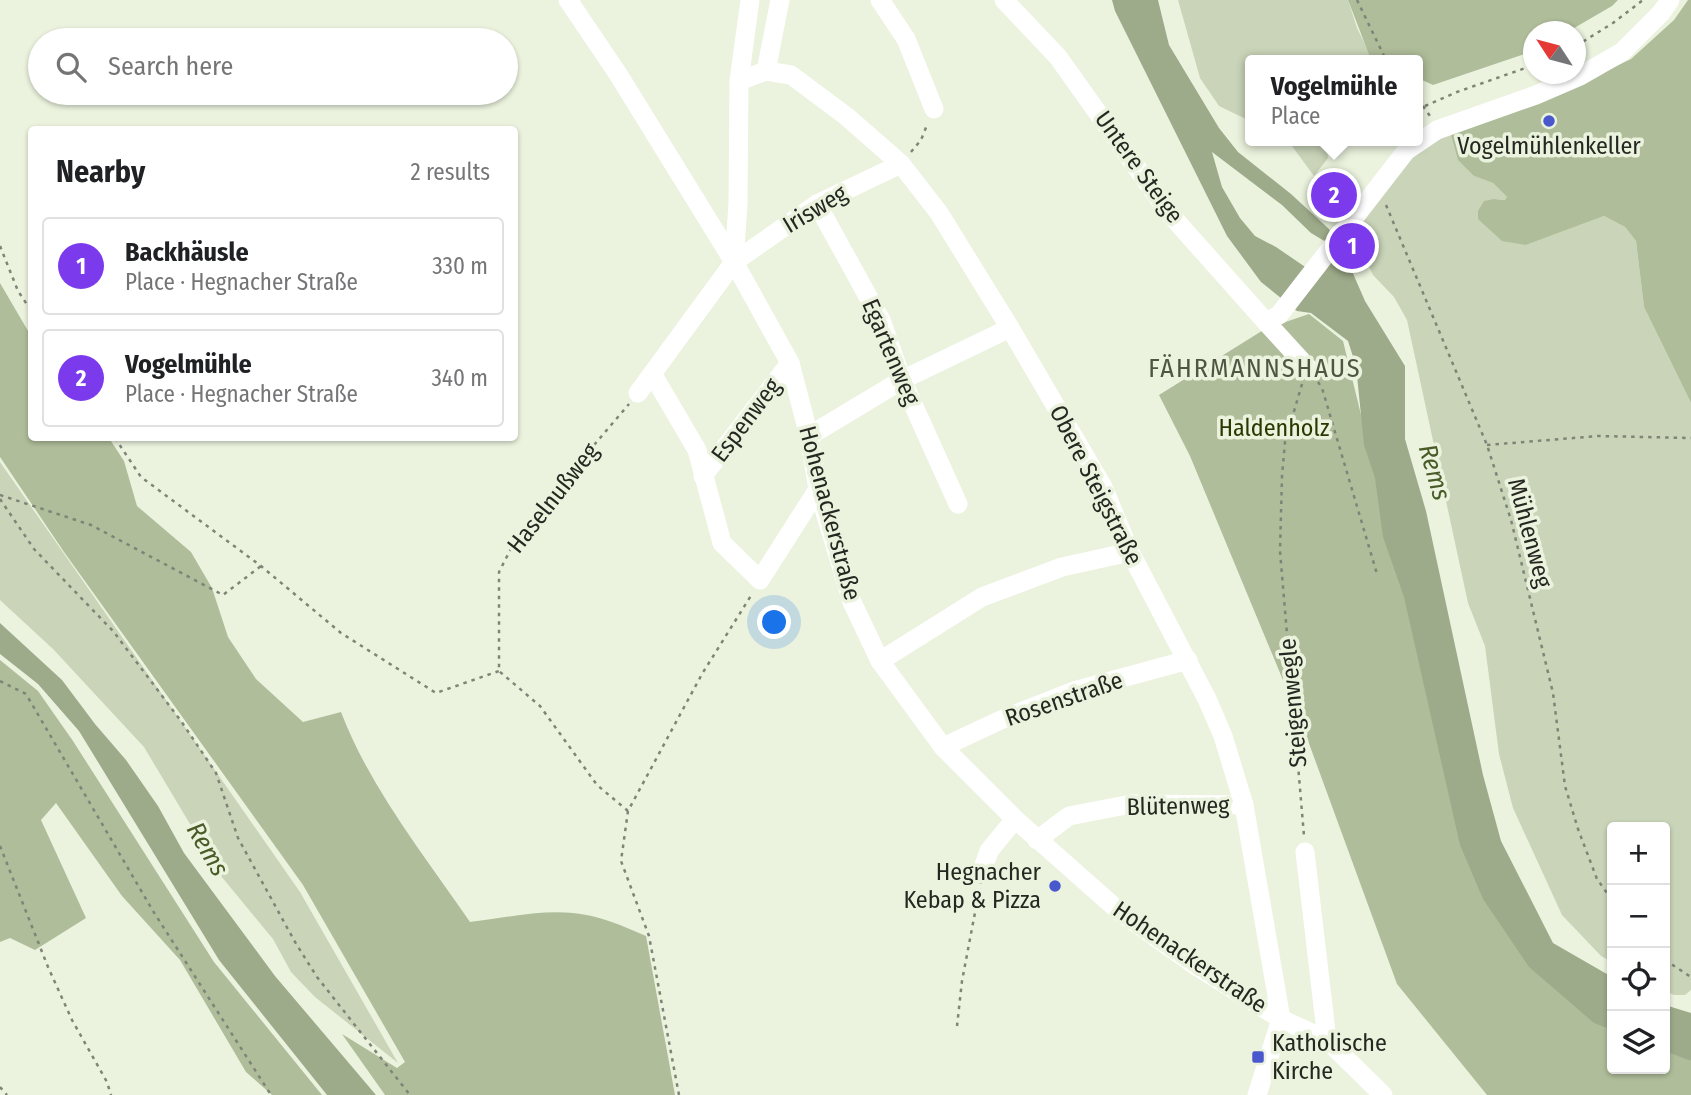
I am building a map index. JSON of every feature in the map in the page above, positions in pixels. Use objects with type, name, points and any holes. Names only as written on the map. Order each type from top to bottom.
[{"type":"street","name":"Hohenackerstraße","points":[[568,0],[618,74],[734,262],[790,363],[809,436],[818,489],[852,602],[880,661],[943,747],[1015,819],[1120,912],[1196,966],[1282,1019],[1327,1040],[1383,1095]]},
{"type":"street","points":[[638,393],[734,262],[738,204],[739,81],[750,0]]},
{"type":"street","points":[[739,81],[766,71],[780,0]]},
{"type":"street","points":[[880,0],[906,39],[934,109]]},
{"type":"street","name":"Untere Steige","points":[[1004,0],[1058,57],[1170,213],[1273,319],[1308,368]]},
{"type":"street","points":[[1423,139],[1437,130],[1536,95],[1580,76],[1622,51],[1661,13],[1670,0]]},
{"type":"street","name":"Obere Steigstraße","points":[[766,71],[791,75],[846,116],[901,164],[939,213],[1103,487],[1130,552],[1188,660],[1223,736],[1244,805],[1282,1019]]},
{"type":"street","points":[[1273,319],[1378,184],[1413,146]]},
{"type":"street","name":"Irisweg","points":[[734,262],[817,204],[901,164]]},
{"type":"street","name":"Egartenweg","points":[[817,204],[881,320],[902,380],[958,504]]},
{"type":"street","points":[[809,436],[902,380],[1010,328]]},
{"type":"street","name":"Espenweg","points":[[703,476],[790,363]]},
{"type":"street","points":[[653,375],[697,450],[722,544],[760,580],[818,489]]},
{"type":"street","points":[[880,661],[982,597],[1062,566],[1130,552]]},
{"type":"street","name":"Rosenstraße","points":[[943,747],[1074,691],[1188,660]]},
{"type":"street","name":"Blütenweg","points":[[1037,839],[1069,816],[1131,804],[1244,805]]},
{"type":"street","points":[[984,864],[989,851],[1015,819]]},
{"type":"street","points":[[1305,852],[1327,1040]]},
{"type":"street","points":[[1257,1095],[1282,1019]]},
{"type":"path","points":[[1357,0],[1383,55]]},
{"type":"path","points":[[1586,40],[1614,23],[1643,0]]},
{"type":"path","points":[[1423,104],[1425,106],[1523,69]]},
{"type":"path","points":[[901,164],[921,140],[934,109]]},
{"type":"path","name":"Mühlenweg","points":[[1378,184],[1487,445],[1511,520],[1553,693],[1565,786],[1597,879],[1607,893]]},
{"type":"path","points":[[0,246],[18,291],[28,306]]},
{"type":"path","points":[[1308,368],[1322,388],[1377,575]]},
{"type":"path","name":"Steigenwegle","points":[[1305,852],[1280,551],[1285,442],[1308,368]]},
{"type":"path","name":"Haselnußweg","points":[[499,671],[499,572],[508,552],[519,533],[638,393]]},
{"type":"path","points":[[1487,445],[1598,436],[1691,438]]},
{"type":"path","points":[[117,441],[141,477],[261,566],[341,633],[436,693],[499,671],[540,706],[597,785],[628,811]]},
{"type":"path","points":[[0,497],[91,525],[223,595],[261,566]]},
{"type":"path","points":[[0,497],[34,549],[113,631],[188,732],[216,773],[238,838],[295,942],[360,1034],[410,1095]]},
{"type":"path","points":[[679,1095],[649,936],[621,861],[628,811],[702,674],[760,580]]},
{"type":"path","points":[[0,681],[26,694],[153,911],[271,1095]]},
{"type":"path","points":[[0,846],[48,967],[72,1020],[107,1082],[111,1095]]},
{"type":"path","points":[[957,1026],[961,981],[984,864]]},
{"type":"path","points":[[1670,963],[1691,977]]},
{"type":"path","points":[[0,1087],[7,1095]]},
{"type":"shaded area","points":[[1112,0],[1158,0],[1169,45],[1219,128],[1238,152],[1291,194],[1329,229],[1348,262],[1365,301],[1405,366],[1405,439],[1426,511],[1483,775],[1501,841],[1553,943],[1607,974],[1607,1028],[1594,1023],[1529,967],[1483,899],[1460,845],[1404,597],[1383,537],[1375,478],[1364,445],[1356,366],[1348,341],[1311,313],[1297,311],[1261,282],[1227,236],[1115,11]],"holes":[[[1212,152],[1282,205],[1311,233],[1326,242],[1317,275],[1255,236],[1240,218],[1222,187]]]},
{"type":"shaded area","points":[[1178,0],[1348,0],[1357,28],[1370,55],[1245,55],[1245,119],[1219,106],[1200,78]]},
{"type":"shaded area","points":[[1450,131],[1474,176],[1493,183],[1507,197],[1505,200],[1494,199],[1526,245],[1604,216],[1625,227],[1636,241],[1644,307],[1691,403],[1691,990],[1685,995],[1670,993],[1670,822],[1607,822],[1607,959],[1562,915],[1513,808],[1499,754],[1485,646],[1468,603],[1407,320],[1394,297],[1373,275],[1352,228],[1394,170]]},
{"type":"shaded area","points":[[1292,146],[1327,146],[1328,158],[1314,176]]},
{"type":"shaded area","points":[[0,462],[300,892],[398,1063],[315,997],[291,972],[273,939],[221,876],[144,747],[53,649],[0,600]]},
{"type":"shaded area","points":[[0,623],[62,680],[126,760],[158,806],[184,853],[275,976],[376,1095],[327,1095],[219,960],[79,731],[38,684],[0,654]]},
{"type":"shaded area","points":[[1670,1007],[1691,1013],[1691,1061],[1670,1053]]},
{"type":"green space","points":[[1348,0],[1618,0],[1586,21],[1523,21],[1523,54],[1433,85],[1423,80],[1423,55],[1369,55]]},
{"type":"green space","points":[[1688,0],[1691,0],[1691,403],[1644,307],[1636,241],[1625,227],[1604,216],[1526,245],[1502,241],[1478,219],[1478,211],[1484,201],[1505,200],[1507,197],[1493,183],[1474,176],[1458,160],[1450,131],[1543,101],[1579,84],[1586,84],[1586,80],[1631,59],[1674,20]]},
{"type":"green space","points":[[0,283],[28,331],[28,441],[111,441],[124,461],[137,506],[191,552],[212,588],[228,637],[256,679],[303,722],[341,712],[382,794],[470,922],[534,913],[573,913],[601,919],[646,936],[675,1095],[385,1095],[342,1034],[397,1068],[405,1062],[303,885],[64,552],[0,457]]},
{"type":"green space","name":"Haldenholz","points":[[1309,314],[1343,341],[1384,509],[1481,877],[1607,1020],[1607,1074],[1670,1074],[1670,1050],[1691,1061],[1691,1095],[1487,1095],[1397,984],[1307,738],[1190,456],[1159,395],[1265,329]]},
{"type":"green space","points":[[0,660],[38,691],[73,741],[214,962],[322,1095],[272,1095],[246,1072],[180,960],[122,896],[56,803],[41,820],[86,918],[35,950],[10,938],[0,942]]},
{"type":"place","name":"Vogelmühlenkeller","points":[[1549,121]]},
{"type":"place","name":"Vogelmühle","points":[[1334,195]]},
{"type":"place","name":"Backhäusle","points":[[1352,246]]},
{"type":"place","name":"Hegnacher Kebap & Pizza","points":[[1055,886]]},
{"type":"place","name":"Katholische Kirche","points":[[1258,1057]]},
{"type":"district","name":"FÄHRMANNSHAUS","points":[[1255,368]]},
{"type":"water label","name":"Rems","points":[[1435,472]]},
{"type":"water label","name":"Rems","points":[[208,849]]}]
